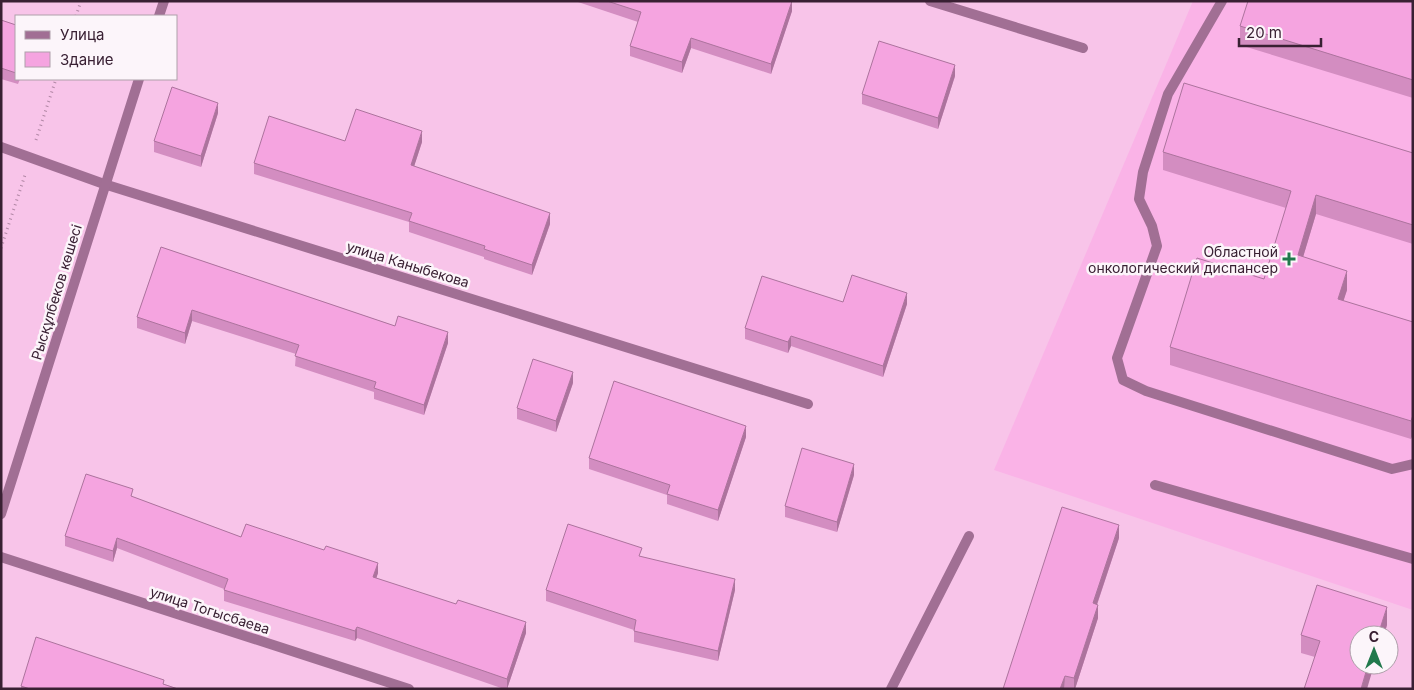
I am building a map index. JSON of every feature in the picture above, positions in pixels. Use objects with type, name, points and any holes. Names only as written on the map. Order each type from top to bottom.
[{"type":"street","points":[[159,15],[164,1]]},
{"type":"street","points":[[930,1],[1083,48]]},
{"type":"street","points":[[1222,1],[1168,94],[1143,172],[1139,199],[1152,226],[1157,246],[1117,358],[1123,380],[1146,390],[1392,469],[1413,464]]},
{"type":"street","name":"Рысқұлбеков көшесі","points":[[1,514],[104,184],[139,80]]},
{"type":"street","name":"улица Каныбекова","points":[[1,147],[104,184],[808,404]]},
{"type":"street","points":[[1156,485],[1413,559]]},
{"type":"street","points":[[891,689],[969,536]]},
{"type":"street","name":"улица Тогысбаева","points":[[1,557],[409,689]]},
{"type":"path","points":[[76,15],[80,1]]},
{"type":"shaded area","points":[[1193,1],[1413,1],[1413,610],[994,470]]},
{"type":"building","points":[[607,1],[792,1],[771,64],[691,38],[682,62],[630,46],[641,12]]},
{"type":"building","points":[[1248,1],[1413,1],[1413,80],[1240,26]]},
{"type":"building","points":[[1,20],[15,25],[15,73],[1,68]]},
{"type":"building","points":[[879,41],[955,65],[938,118],[862,94]]},
{"type":"building","name":"Областной онкологический диспансер","points":[[1184,83],[1413,153],[1413,225],[1316,195],[1298,255],[1347,271],[1338,299],[1413,322],[1413,415],[1411,421],[1170,347],[1197,258],[1264,279],[1291,191],[1163,152]]},
{"type":"building","points":[[172,87],[218,103],[201,156],[154,141]]},
{"type":"building","points":[[356,109],[422,131],[411,165],[550,213],[532,265],[484,249],[485,246],[409,221],[412,213],[254,163],[269,116],[345,141]]},
{"type":"building","points":[[161,247],[395,326],[398,316],[448,332],[424,405],[374,388],[376,382],[295,356],[299,345],[192,310],[185,333],[137,317]]},
{"type":"building","points":[[852,275],[907,293],[883,366],[791,336],[788,342],[745,328],[762,276],[843,302]]},
{"type":"building","points":[[533,359],[573,372],[556,421],[517,408]]},
{"type":"building","points":[[614,381],[746,426],[718,510],[667,494],[670,485],[589,458]]},
{"type":"building","points":[[802,448],[854,464],[837,522],[785,506]]},
{"type":"building","points":[[86,474],[133,489],[131,496],[241,537],[246,524],[324,550],[326,546],[378,563],[373,577],[456,604],[458,600],[526,622],[507,679],[357,627],[355,631],[224,590],[228,579],[117,538],[113,551],[65,536]]},
{"type":"building","points":[[1062,507],[1119,525],[1093,603],[1098,605],[1074,678],[1065,676],[1060,689],[1003,689]]},
{"type":"building","points":[[568,524],[642,548],[639,556],[735,579],[718,651],[634,631],[636,620],[546,590]]},
{"type":"building","points":[[1317,585],[1387,607],[1381,625],[1349,625],[1349,675],[1365,675],[1361,689],[1304,689],[1320,641],[1301,635]]},
{"type":"building","points":[[36,637],[164,680],[163,684],[178,689],[30,689],[21,686]]},
{"type":"place","name":"Областной онкологический диспансер","points":[[1289,259]]}]
